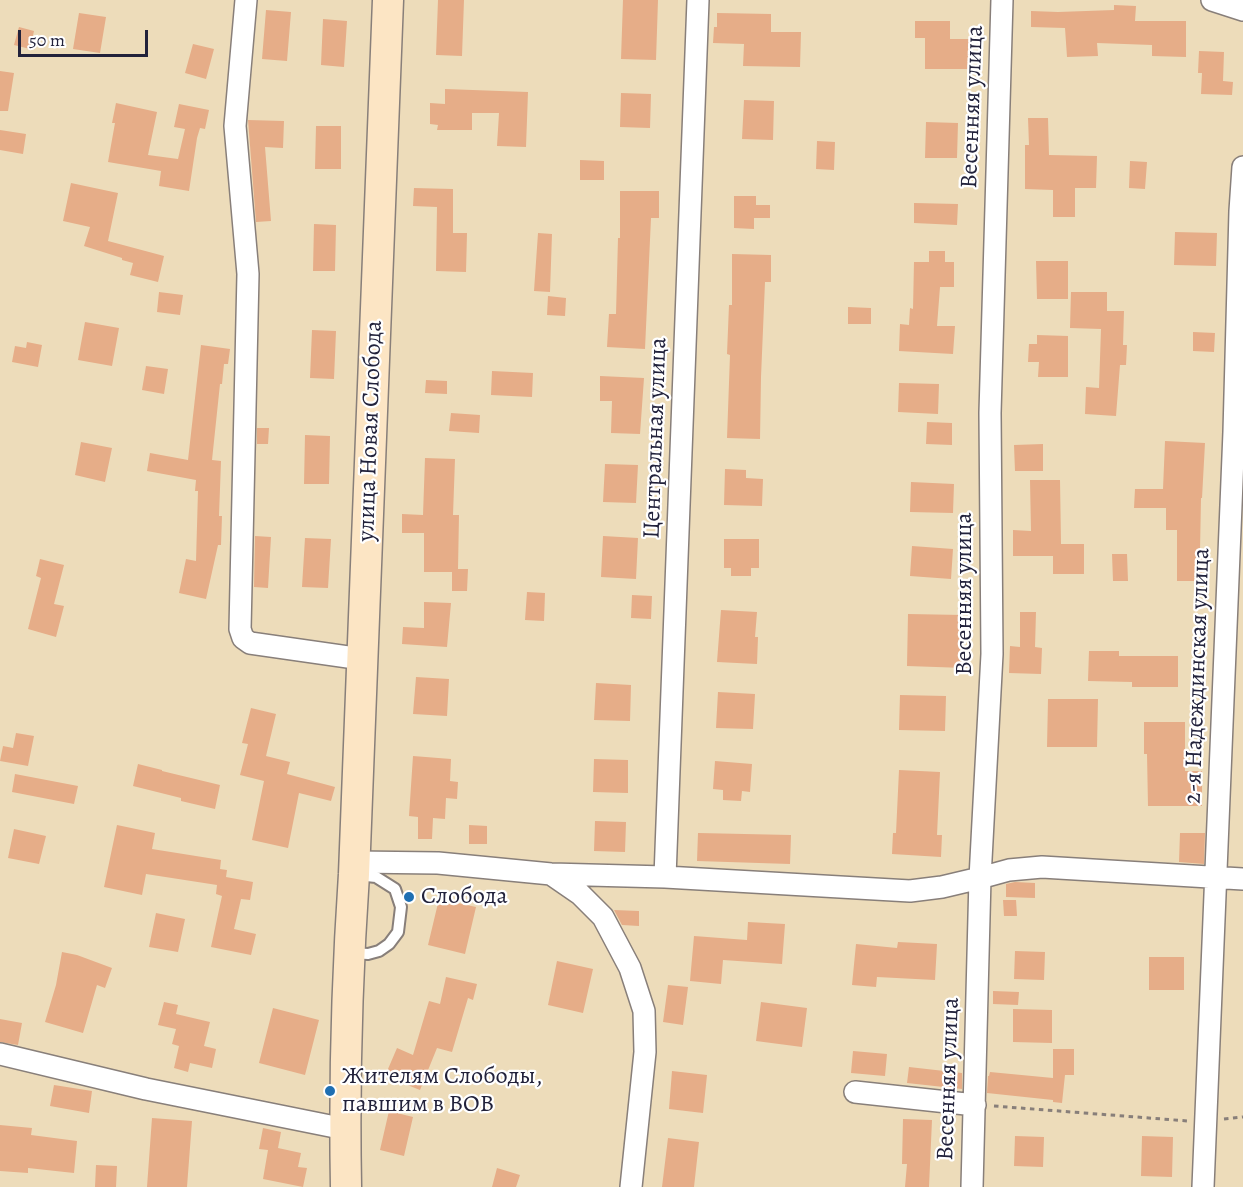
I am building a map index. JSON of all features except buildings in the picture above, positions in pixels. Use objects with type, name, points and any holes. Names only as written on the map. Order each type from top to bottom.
[{"type":"street","points":[[246,0],[235,126],[249,274],[240,629],[243,638],[250,643],[362,659]]},
{"type":"street","name":"улица Новая Слобода","points":[[348,953],[354,868],[388,0]]},
{"type":"street","name":"Центральная улица","points":[[665,877],[698,0]]},
{"type":"street","name":"Весенняя улица","points":[[972,1187],[980,878],[992,654],[990,413],[1002,0]]},
{"type":"street","points":[[1212,0],[1243,10]]},
{"type":"street","name":"2-я Надеждинская улица","points":[[1203,1187],[1243,167]]},
{"type":"street","points":[[354,868],[437,868],[665,877],[910,891],[942,887],[1009,870],[1042,867],[1243,879]]},
{"type":"street","points":[[551,874],[580,894],[603,917],[630,968],[644,1011],[645,1052],[631,1187]]},
{"type":"street","points":[[346,1187],[348,953]]},
{"type":"street","points":[[0,1054],[146,1089],[345,1129]]},
{"type":"street","points":[[855,1092],[975,1105]]},
{"type":"lane","points":[[348,953],[368,954],[379,951],[389,944],[398,932],[401,907],[395,889],[376,877],[354,868]]},
{"type":"path","points":[[975,1105],[1206,1122],[1243,1117]]},
{"type":"place","name":"Слобода","points":[[409,897]]},
{"type":"place","name":"Жителям Слободы, павшим в ВОВ","points":[[330,1091]]}]
